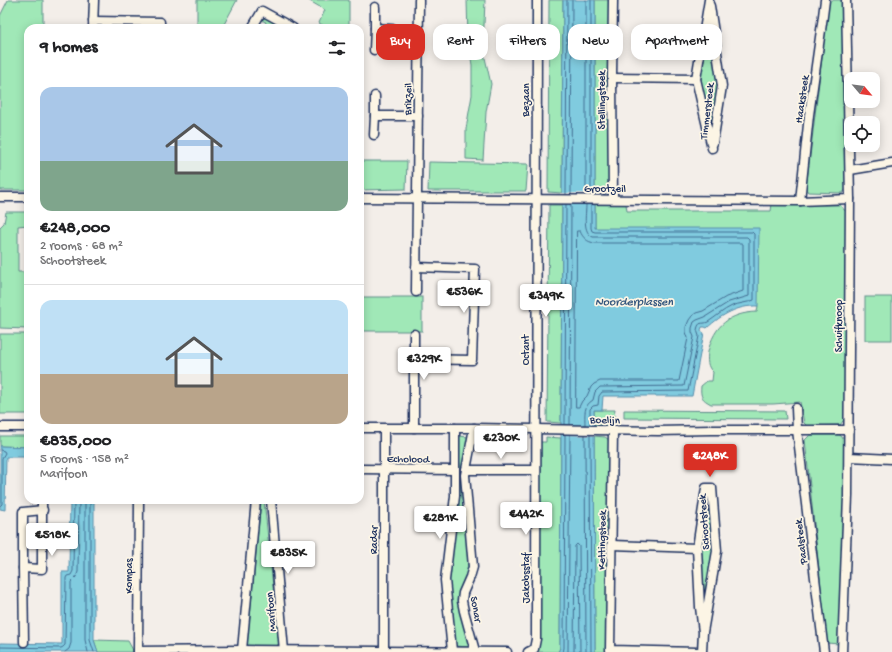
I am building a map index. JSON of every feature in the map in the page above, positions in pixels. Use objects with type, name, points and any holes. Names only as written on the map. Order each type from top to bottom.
[{"type":"street","points":[[93,24],[94,0]]},
{"type":"street","name":"Brikzeil","points":[[419,0],[419,24]]},
{"type":"street","name":"Bezaan","points":[[537,0],[537,199]]},
{"type":"street","name":"Stellingsteek","points":[[613,0],[613,199]]},
{"type":"street","name":"Timmersteek","points":[[709,0],[722,86],[712,148],[696,79],[709,0]]},
{"type":"street","name":"Haaksteek","points":[[800,201],[809,114],[825,0]]},
{"type":"street","name":"Schuifknoop","points":[[842,652],[849,458],[850,170],[846,0]]},
{"type":"street","points":[[374,50],[375,7]]},
{"type":"street","points":[[254,24],[262,11],[286,24]]},
{"type":"street","points":[[115,24],[160,22],[160,24]]},
{"type":"street","name":"Brikzeil","points":[[416,292],[419,60]]},
{"type":"street","points":[[612,78],[696,79]]},
{"type":"street","points":[[374,135],[375,96]]},
{"type":"street","points":[[375,116],[418,116]]},
{"type":"street","points":[[850,170],[892,163]]},
{"type":"street","points":[[0,197],[24,197]]},
{"type":"street","name":"Grootzeil","points":[[364,198],[800,201],[850,199]]},
{"type":"street","name":"Octant","points":[[537,199],[537,429]]},
{"type":"street","points":[[414,359],[472,360],[475,269],[416,267]]},
{"type":"street","points":[[414,334],[414,428]]},
{"type":"street","name":"Paalsteek","points":[[796,408],[797,430],[824,652]]},
{"type":"street","points":[[0,427],[24,427]]},
{"type":"street","name":"Boelijn","points":[[364,428],[474,428],[613,431],[849,430]]},
{"type":"street","points":[[452,651],[445,580],[455,496],[455,428]]},
{"type":"street","name":"Sonar","points":[[474,428],[465,475],[473,567],[463,593],[462,601],[475,651]]},
{"type":"street","name":"Radar","points":[[384,429],[384,652]]},
{"type":"street","name":"Jakobsstaf","points":[[528,652],[534,649],[536,639],[537,429]]},
{"type":"street","name":"Kettingsteek","points":[[613,431],[610,650],[698,652]]},
{"type":"street","points":[[849,458],[892,459]]},
{"type":"street","name":"Echolood","points":[[364,469],[455,470]]},
{"type":"street","points":[[466,470],[536,470]]},
{"type":"street","name":"Schootsteek","points":[[702,652],[703,632],[717,551],[712,488],[706,488],[697,548],[700,607],[703,632]]},
{"type":"street","points":[[23,568],[42,569],[42,504]]},
{"type":"street","name":"Kompas","points":[[138,651],[139,504]]},
{"type":"street","name":"Marifoon","points":[[242,650],[256,504]]},
{"type":"street","name":"Marifoon","points":[[271,504],[284,651]]},
{"type":"street","points":[[24,642],[23,512],[43,510]]},
{"type":"street","points":[[612,544],[697,548]]},
{"type":"street","points":[[138,651],[242,650],[507,652]]},
{"type":"green space","points":[[8,0],[43,0],[43,24],[24,24],[24,190],[0,190],[0,16]]},
{"type":"green space","points":[[197,0],[237,0],[224,24],[197,24]]},
{"type":"green space","points":[[308,0],[349,0],[349,24],[319,23],[325,10]]},
{"type":"green space","points":[[467,0],[485,0],[484,24],[468,24]]},
{"type":"green space","points":[[549,0],[563,0],[562,193],[548,192],[549,60],[560,60],[560,24],[549,24]]},
{"type":"green space","points":[[595,0],[609,0],[609,24],[595,24]]},
{"type":"green space","points":[[829,0],[843,0],[844,108],[845,108],[845,116],[844,116],[844,152],[846,152],[847,187],[843,193],[808,192],[806,189]]},
{"type":"green space","points":[[709,15],[710,24],[708,24]]},
{"type":"green space","points":[[266,18],[277,24],[265,24],[266,22],[261,20]]},
{"type":"green space","points":[[471,60],[486,60],[491,84],[486,112],[483,160],[466,159],[466,129],[472,95]]},
{"type":"green space","points":[[595,60],[609,60],[609,192],[595,192]]},
{"type":"green space","points":[[702,60],[715,60],[718,85],[712,135],[699,76]]},
{"type":"green space","points":[[364,161],[407,161],[406,189],[364,190]]},
{"type":"green space","points":[[429,162],[528,164],[526,191],[428,191]]},
{"type":"green space","points":[[595,204],[626,204],[627,211],[771,211],[772,204],[840,205],[846,212],[846,417],[840,425],[807,426],[804,423],[800,402],[773,404],[711,404],[704,399],[701,395],[701,386],[707,381],[712,381],[713,372],[708,363],[708,352],[714,334],[731,318],[747,313],[757,312],[758,306],[595,228]]},
{"type":"green space","points":[[549,205],[562,205],[561,423],[547,422]]},
{"type":"green space","points":[[6,212],[24,212],[24,225],[18,226],[18,272],[24,272],[24,329],[0,328],[0,227],[4,223]]},
{"type":"green space","points":[[364,297],[422,297],[422,331],[364,331]]},
{"type":"green space","points":[[865,297],[892,297],[892,340],[865,340]]},
{"type":"green space","points":[[0,334],[24,334],[24,414],[0,414]]},
{"type":"green space","points":[[594,410],[615,410],[613,423],[602,426],[594,425]]},
{"type":"green space","points":[[624,410],[785,411],[786,419],[624,418]]},
{"type":"green space","points":[[810,435],[840,435],[846,442],[839,644],[827,643],[805,440]]},
{"type":"green space","points":[[0,436],[24,436],[24,447],[0,446]]},
{"type":"green space","points":[[458,436],[469,437],[462,469],[457,469]]},
{"type":"green space","points":[[594,436],[605,437],[608,439],[609,443],[607,652],[595,652]]},
{"type":"green space","points":[[546,437],[561,438],[560,648],[558,652],[536,652],[539,647],[540,442],[546,442]]},
{"type":"green space","points":[[457,476],[463,476],[468,566],[466,578],[459,593],[471,645],[469,647],[454,646],[448,581]]},
{"type":"green space","points":[[710,492],[714,551],[705,609],[703,609],[699,554]]},
{"type":"green space","points":[[261,504],[264,504],[279,644],[276,646],[252,647],[247,645]]},
{"type":"green space","points":[[94,640],[128,641],[134,652],[98,652]]},
{"type":"water","name":"Noorderplassen","points":[[563,0],[595,0],[595,24],[568,24],[568,60],[595,60],[595,228],[759,228],[758,306],[737,309],[724,315],[707,328],[702,327],[701,330],[704,333],[692,396],[603,396],[602,410],[594,410],[595,652],[558,652],[560,648]]},
{"type":"water","points":[[0,446],[24,447],[24,457],[6,457],[5,510],[0,509]]},
{"type":"water","points":[[70,504],[94,504],[94,640],[98,652],[0,652],[0,643],[62,644],[62,572],[69,572]]},
{"type":"pier","points":[[560,193],[597,193],[597,204],[560,204]]},
{"type":"pier","points":[[559,425],[596,425],[596,436],[559,435]]}]
